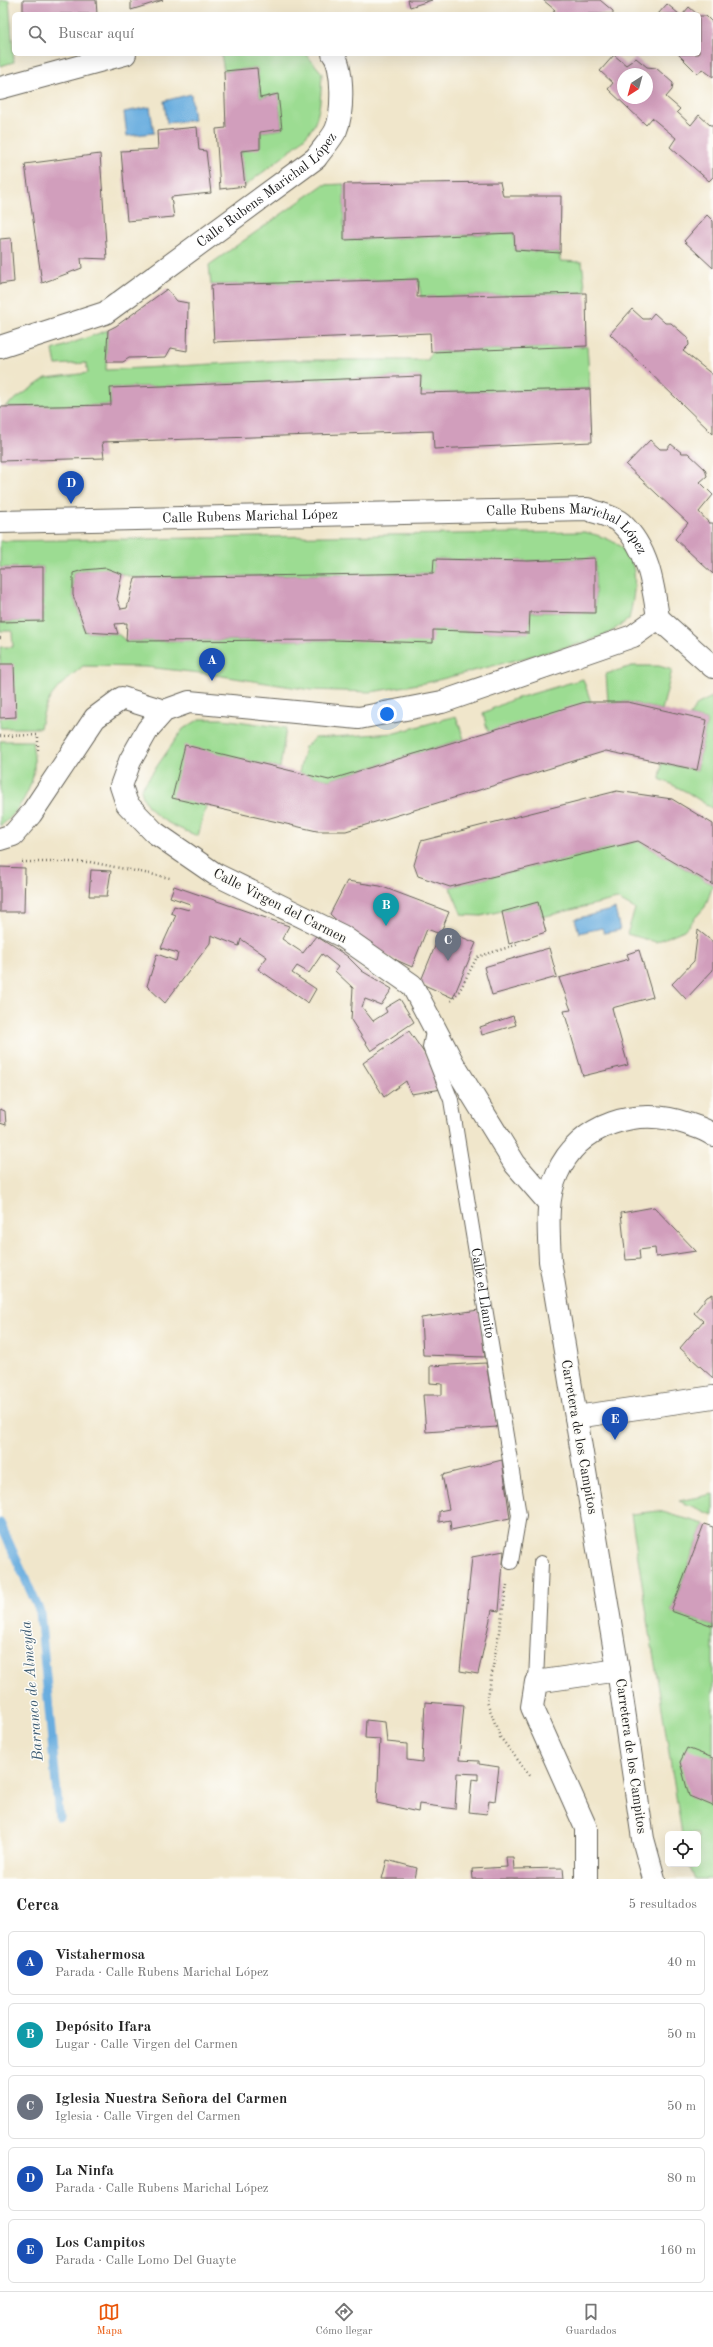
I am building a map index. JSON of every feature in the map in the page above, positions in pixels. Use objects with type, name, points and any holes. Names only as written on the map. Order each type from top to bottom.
[{"type":"street","points":[[0,88],[118,56]]},
{"type":"street","name":"Calle Rubens Marichal López","points":[[0,347],[105,313],[316,158],[336,130],[342,93],[338,60],[335,56]]},
{"type":"street","name":"Calle Rubens Marichal López","points":[[0,522],[587,509],[620,522],[640,547],[652,575],[658,618]]},
{"type":"street","points":[[0,840],[13,835],[27,820],[95,718],[122,698],[164,711],[188,702],[359,718],[366,717],[442,702],[633,636],[658,618],[713,667]]},
{"type":"street","name":"Calle Virgen del Carmen","points":[[164,711],[148,729],[130,761],[121,786],[127,804],[154,832],[215,874],[342,936],[412,985],[454,1065],[515,1164],[548,1203]]},
{"type":"street","name":"Carretera de los Campitos","points":[[654,1879],[643,1839],[618,1670],[550,1261],[548,1203],[557,1174],[572,1149],[605,1124],[645,1116],[672,1118],[713,1135]]},
{"type":"street","points":[[576,1417],[713,1397]]},
{"type":"street","points":[[586,1879],[586,1828],[532,1707],[536,1682],[618,1670]]},
{"type":"lane","name":"Calle el Llanito","points":[[432,1024],[430,1047],[451,1100],[519,1515],[511,1562]]},
{"type":"lane","points":[[536,1682],[541,1563]]},
{"type":"path","points":[[0,736],[38,735],[37,759],[64,765]]},
{"type":"path","points":[[18,862],[90,862],[173,878]]},
{"type":"path","points":[[432,1024],[460,990],[477,957],[519,944]]},
{"type":"green space","points":[[0,0],[9,0],[12,56],[14,56],[14,62],[0,66]]},
{"type":"green space","points":[[221,56],[308,56],[322,73],[318,113],[314,125],[302,140],[292,149],[245,186],[241,151],[260,148],[260,132],[282,129],[278,94],[260,98],[257,68],[224,71]]},
{"type":"green space","points":[[344,184],[344,240],[514,233],[515,250],[560,253],[560,261],[582,262],[586,293],[421,297],[418,279],[211,285],[209,265],[323,185]]},
{"type":"green space","points":[[108,330],[106,370],[285,360],[428,360],[431,352],[587,346],[590,389],[420,393],[421,376],[111,388],[111,405],[4,407],[46,378],[88,373],[86,363],[56,365],[53,350]]},
{"type":"green space","points":[[584,532],[616,543],[625,551],[631,561],[634,573],[634,586],[629,619],[611,632],[590,641],[430,682],[371,692],[311,690],[209,674],[146,667],[83,666],[54,692],[46,707],[40,728],[0,728],[0,647],[13,647],[12,631],[0,631],[0,622],[43,621],[43,567],[0,568],[0,541]],"holes":[[[595,558],[595,613],[530,612],[528,633],[433,630],[332,640],[126,641],[118,634],[86,632],[73,595],[73,573],[89,569],[97,569],[112,571],[135,578],[433,573],[434,559],[528,561]]]},
{"type":"green space","points":[[632,666],[659,666],[672,670],[662,710],[628,702],[608,702],[606,674]]},
{"type":"green space","points":[[583,679],[591,702],[488,732],[483,713],[511,700]]},
{"type":"green space","points":[[712,697],[713,809],[687,792],[660,779],[662,763],[697,770],[707,720],[689,716],[698,704]]},
{"type":"green space","points":[[456,716],[464,739],[329,780],[299,773],[305,747],[315,738],[395,733]]},
{"type":"green space","points":[[200,719],[223,719],[286,728],[280,768],[185,746],[206,806],[198,836],[180,829],[162,819],[148,806],[141,789],[183,729]]},
{"type":"green space","points":[[0,741],[32,741],[34,769],[31,785],[23,801],[12,816],[0,826]]},
{"type":"green space","points":[[638,841],[713,885],[705,907],[684,930],[656,942],[627,934],[635,909],[617,899],[542,917],[538,902],[481,916],[462,915],[450,887]]},
{"type":"green space","points":[[713,1494],[713,1515],[679,1501]]},
{"type":"green space","points":[[659,1511],[704,1524],[671,1611],[713,1626],[713,1879],[695,1879],[690,1867],[701,1867],[701,1831],[682,1831],[631,1514]]},
{"type":"water","points":[[191,94],[194,120],[167,123],[164,101]]},
{"type":"water","points":[[150,107],[154,133],[127,136],[124,112]]},
{"type":"water","points":[[615,909],[620,930],[604,933],[602,928],[579,933],[575,919]]},
{"type":"building","points":[[23,0],[96,0],[97,12],[23,12]]},
{"type":"building","points":[[131,0],[163,0],[131,10]]},
{"type":"building","points":[[408,0],[432,0],[410,7]]},
{"type":"building","points":[[543,0],[600,0],[613,12],[554,12],[555,10]]},
{"type":"building","points":[[667,4],[677,12],[660,12]]},
{"type":"building","points":[[689,7],[695,12],[685,12]]},
{"type":"building","points":[[701,16],[706,16],[713,23],[713,77],[702,69],[698,74],[680,56],[701,56]]},
{"type":"building","points":[[613,56],[626,65],[636,58],[647,67],[656,68],[673,83],[672,90],[666,97],[680,109],[677,112],[691,125],[699,115],[710,125],[713,125],[713,177],[709,181],[670,147],[676,138],[652,118],[646,125],[624,104],[653,104],[653,68],[617,68],[617,98],[608,89],[613,83],[600,71]]},
{"type":"building","points":[[257,68],[260,98],[278,94],[282,129],[260,132],[260,149],[241,151],[245,186],[220,189],[216,129],[226,128],[224,71]]},
{"type":"building","points":[[197,127],[199,150],[206,151],[211,193],[171,197],[174,217],[127,221],[121,151],[158,149],[157,131]]},
{"type":"building","points":[[100,154],[107,259],[81,258],[82,268],[42,283],[25,164]]},
{"type":"building","points":[[500,182],[503,196],[561,196],[560,253],[515,250],[514,233],[344,240],[344,184]]},
{"type":"building","points":[[707,215],[713,221],[713,268],[684,241]]},
{"type":"building","points":[[11,238],[14,282],[0,284],[0,239]]},
{"type":"building","points":[[418,279],[417,297],[586,293],[587,346],[431,352],[430,333],[214,342],[211,285]]},
{"type":"building","points":[[167,289],[177,301],[188,303],[187,351],[171,348],[166,357],[129,358],[123,362],[106,362],[108,330],[116,326]]},
{"type":"building","points":[[632,309],[643,319],[649,319],[654,313],[665,323],[671,323],[688,338],[689,345],[683,351],[713,375],[713,434],[610,334]]},
{"type":"building","points":[[421,376],[420,393],[590,389],[592,442],[434,449],[433,431],[102,442],[104,458],[0,461],[0,407],[111,405],[110,388]]},
{"type":"building","points":[[650,440],[660,449],[667,449],[671,444],[682,453],[688,453],[705,469],[707,476],[700,482],[713,495],[699,512],[709,523],[713,523],[713,574],[675,539],[688,523],[626,465]]},
{"type":"building","points":[[595,558],[595,613],[530,612],[529,633],[433,630],[433,643],[332,640],[126,641],[127,623],[115,624],[118,634],[86,632],[73,595],[73,573],[83,570],[106,568],[122,574],[117,599],[121,609],[127,608],[135,578],[433,573],[434,559],[528,561]]},
{"type":"building","points":[[43,567],[43,621],[0,622],[0,568]]},
{"type":"building","points":[[0,664],[14,664],[16,717],[0,718]]},
{"type":"building","points":[[585,702],[628,702],[707,720],[697,770],[606,751],[346,831],[317,831],[172,798],[185,745],[329,780]]},
{"type":"building","points":[[617,791],[672,799],[713,824],[713,885],[638,841],[450,887],[418,876],[414,865],[421,841]]},
{"type":"building","points":[[0,867],[25,868],[24,912],[0,912]]},
{"type":"building","points":[[91,870],[111,871],[107,896],[89,896]]},
{"type":"building","points":[[347,881],[380,886],[449,912],[442,929],[476,943],[453,998],[420,983],[440,934],[427,929],[412,967],[385,955],[355,938],[330,914]]},
{"type":"building","points":[[174,886],[289,926],[282,939],[303,953],[316,936],[347,956],[362,971],[392,989],[381,1005],[365,999],[362,1007],[373,1021],[387,1012],[385,1008],[400,999],[414,1022],[371,1051],[351,1020],[353,988],[335,971],[338,967],[322,954],[309,973],[297,966],[292,973],[316,989],[308,1003],[258,969],[267,957],[241,939],[239,946],[211,935],[210,943],[165,1003],[147,986],[157,954],[176,961],[178,953],[161,948],[176,915],[171,913],[174,906],[189,910],[190,904],[170,897]]},
{"type":"building","points":[[538,902],[546,932],[509,944],[502,912]]},
{"type":"building","points":[[698,930],[713,942],[713,970],[686,999],[672,984],[694,961]]},
{"type":"building","points":[[549,948],[557,977],[492,995],[484,967]]},
{"type":"building","points":[[639,950],[653,997],[612,1008],[628,1065],[583,1076],[564,1011],[571,1010],[559,978],[629,959],[627,954]]},
{"type":"building","points":[[513,1016],[516,1025],[482,1035],[480,1027]]},
{"type":"building","points":[[409,1031],[429,1060],[442,1089],[411,1094],[406,1081],[384,1097],[363,1063]]},
{"type":"building","points":[[0,1109],[5,1111],[6,1125],[0,1123]]},
{"type":"building","points":[[654,1207],[696,1251],[656,1257],[655,1248],[639,1250],[640,1259],[626,1260],[621,1213]]},
{"type":"building","points":[[713,1294],[713,1378],[680,1348],[703,1321],[694,1313],[707,1297]]},
{"type":"building","points":[[479,1310],[485,1357],[423,1355],[421,1318]]},
{"type":"building","points":[[486,1363],[497,1427],[426,1432],[423,1395],[442,1395],[442,1384],[430,1383],[430,1366]]},
{"type":"building","points":[[502,1460],[510,1518],[451,1530],[450,1520],[439,1522],[439,1511],[449,1509],[442,1475]]},
{"type":"building","points":[[704,1524],[713,1527],[713,1626],[671,1611]]},
{"type":"building","points":[[504,1551],[499,1611],[492,1610],[478,1674],[460,1671],[472,1557]]},
{"type":"building","points":[[425,1702],[464,1705],[459,1760],[479,1761],[479,1764],[499,1767],[495,1801],[489,1800],[487,1814],[469,1812],[472,1779],[478,1780],[478,1774],[457,1773],[455,1809],[419,1804],[418,1812],[377,1803],[380,1739],[365,1738],[366,1720],[385,1722],[387,1742],[407,1744],[407,1760],[422,1762]]},
{"type":"building","points":[[687,1748],[713,1758],[713,1806],[689,1796],[680,1762]]},
{"type":"building","points":[[506,1857],[513,1857],[514,1869],[563,1868],[564,1879],[473,1879],[472,1869],[507,1867]]},
{"type":"building","points":[[387,1860],[417,1868],[415,1879],[382,1879]]},
{"type":"waterway","name":"Barranco de Almeyda","points":[[0,1523],[40,1612],[59,1817]]},
{"type":"place","name":"La Ninfa","points":[[71,504]]},
{"type":"place","name":"Vistahermosa","points":[[212,681]]},
{"type":"place","name":"Depósito Ifara","points":[[386,926]]},
{"type":"place","name":"Iglesia Nuestra Señora del Carmen","points":[[448,961]]},
{"type":"place","name":"Los Campitos","points":[[615,1440]]}]
